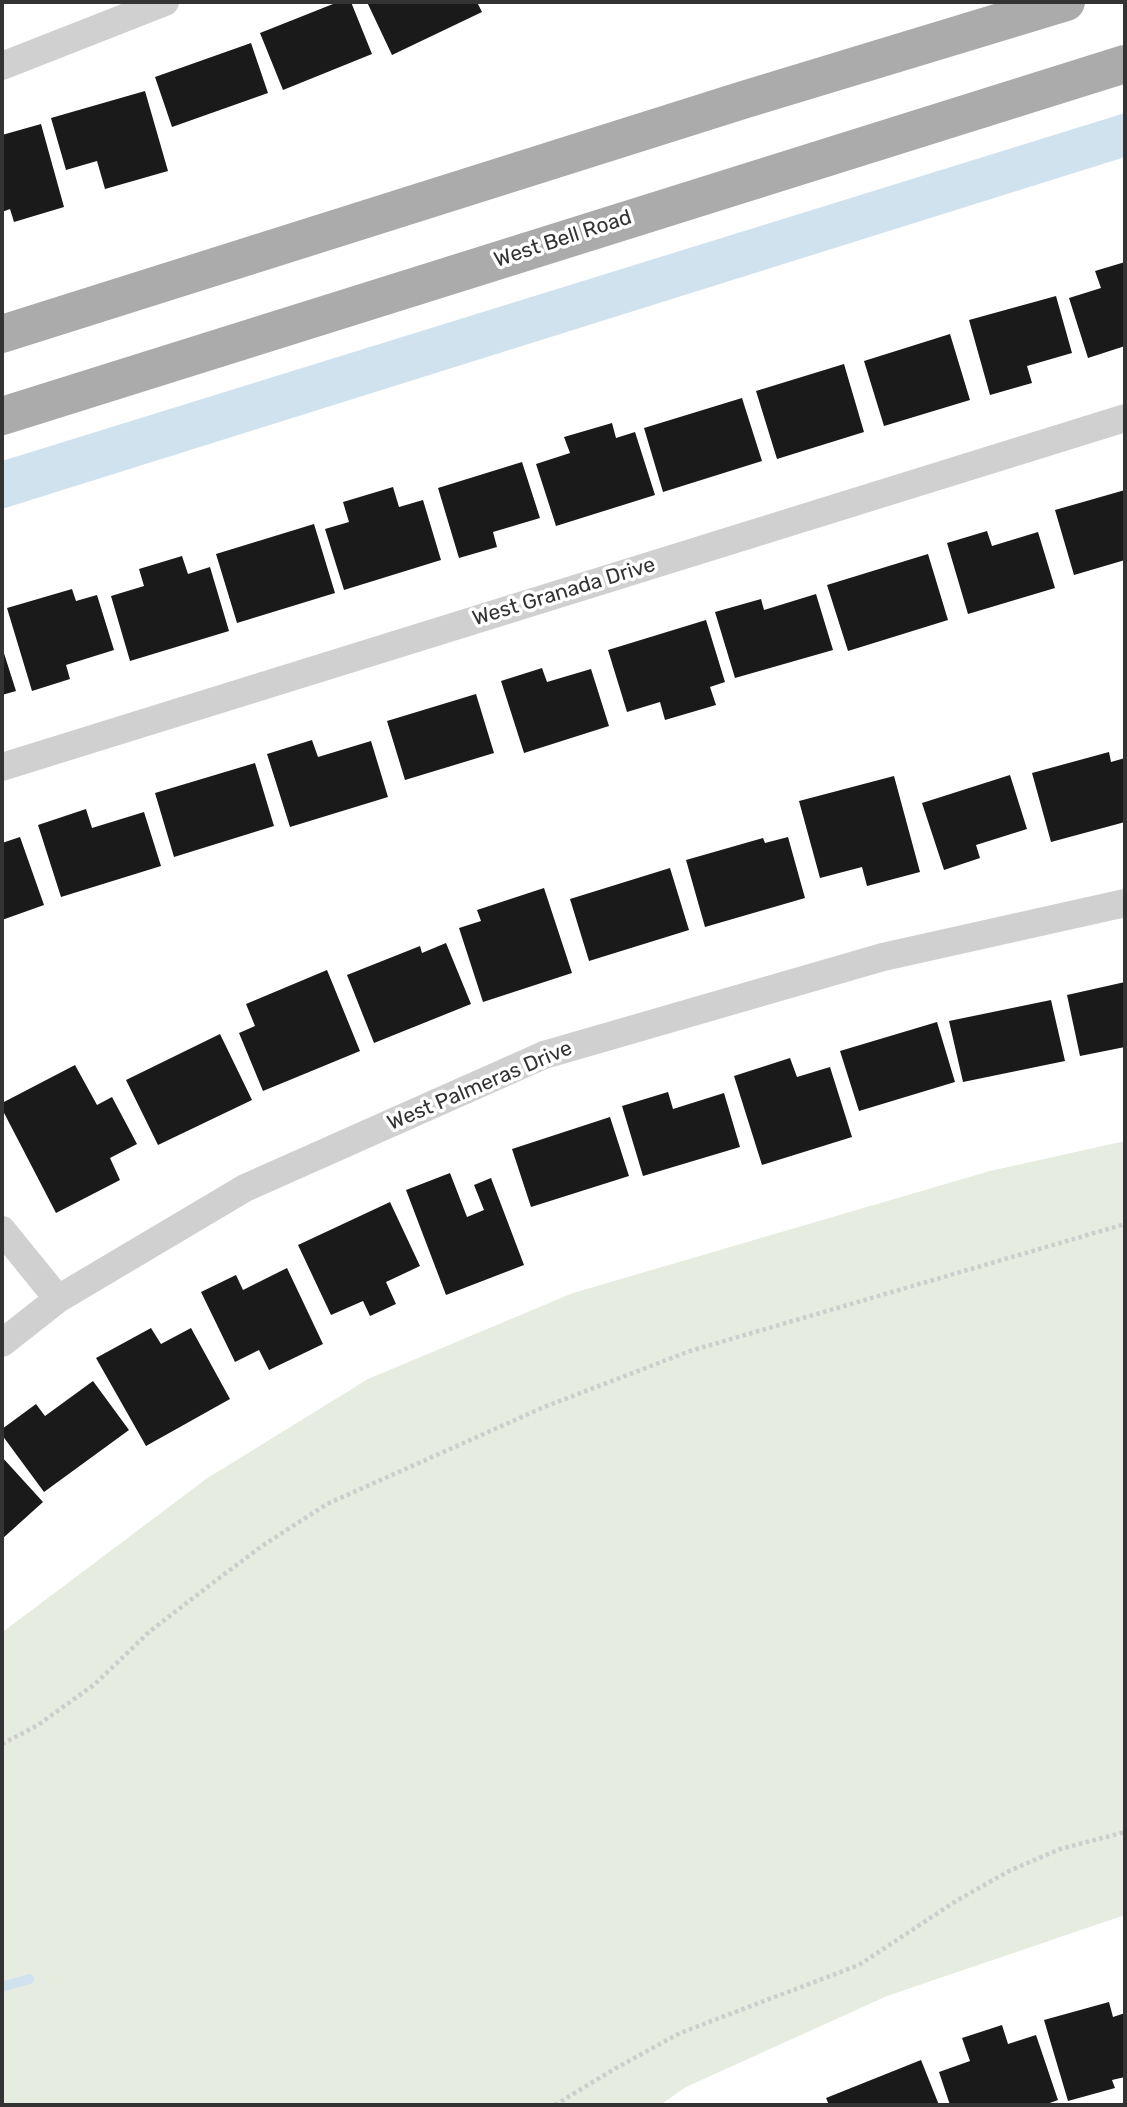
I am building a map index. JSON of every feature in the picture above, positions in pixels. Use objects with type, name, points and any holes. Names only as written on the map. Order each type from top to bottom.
[{"type":"main road","points":[[2,334],[1066,2]]},
{"type":"main road","name":"West Bell Road","points":[[2,416],[1125,64]]},
{"type":"street","points":[[2,66],[165,2]]},
{"type":"street","name":"West Granada Drive","points":[[2,767],[1125,418]]},
{"type":"street","name":"West Palmeras Drive","points":[[2,1343],[58,1299],[246,1188],[544,1055],[883,957],[1125,903]]},
{"type":"street","points":[[2,1230],[58,1299]]},
{"type":"path","points":[[2,1744],[38,1725],[95,1684],[149,1632],[262,1546],[327,1504],[544,1407],[690,1351],[1125,1224]]},
{"type":"path","points":[[555,2105],[680,2033],[859,1965],[956,1901],[1009,1871],[1060,1849],[1125,1832]]},
{"type":"shaded area","points":[[1125,1141],[1125,1915],[887,1996],[686,2087],[660,2105],[2,2105],[4,1631],[206,1479],[368,1379],[573,1293],[990,1171]]},
{"type":"water","points":[[1125,113],[1125,157],[2,509],[2,461]]},
{"type":"building","points":[[338,2],[351,2],[372,54],[283,90],[260,33]]},
{"type":"building","points":[[367,2],[477,2],[482,12],[392,55]]},
{"type":"building","points":[[251,43],[268,93],[172,127],[155,77]]},
{"type":"building","points":[[145,91],[168,171],[105,189],[97,161],[66,170],[51,118]]},
{"type":"building","points":[[41,124],[64,207],[14,222],[10,209],[2,212],[2,135]]},
{"type":"building","points":[[1125,262],[1125,346],[1088,358],[1069,298],[1101,288],[1095,271]]},
{"type":"building","points":[[1056,296],[1072,353],[1027,366],[1032,383],[990,395],[969,320]]},
{"type":"building","points":[[950,334],[970,400],[884,426],[864,361]]},
{"type":"building","points":[[844,364],[864,432],[777,459],[756,391]]},
{"type":"building","points":[[742,398],[762,461],[663,492],[644,428]]},
{"type":"building","points":[[612,423],[616,438],[635,432],[655,495],[556,526],[536,464],[570,453],[564,437]]},
{"type":"building","points":[[522,462],[540,518],[493,532],[497,547],[459,558],[438,488]]},
{"type":"building","points":[[393,487],[399,507],[423,500],[441,560],[344,590],[325,529],[349,522],[343,502]]},
{"type":"building","points":[[1125,490],[1125,560],[1074,575],[1055,510]]},
{"type":"building","points":[[314,524],[335,593],[237,623],[216,554]]},
{"type":"building","points":[[987,531],[992,546],[1038,532],[1055,588],[968,614],[947,543]]},
{"type":"building","points":[[928,554],[948,620],[848,651],[827,585]]},
{"type":"building","points":[[182,556],[188,574],[210,567],[229,631],[130,661],[111,596],[144,586],[139,569]]},
{"type":"building","points":[[72,589],[76,601],[97,595],[114,650],[66,665],[70,679],[32,691],[7,608]]},
{"type":"building","points":[[816,594],[833,650],[735,678],[715,612],[761,599],[764,610]]},
{"type":"building","points":[[706,620],[725,682],[710,687],[716,705],[665,720],[660,702],[627,712],[608,650]]},
{"type":"building","points":[[2,647],[16,691],[2,695]]},
{"type":"building","points":[[542,668],[547,682],[591,669],[609,726],[524,753],[501,681]]},
{"type":"building","points":[[476,694],[494,753],[405,780],[387,721]]},
{"type":"building","points":[[312,740],[318,757],[371,741],[388,797],[290,827],[267,754]]},
{"type":"building","points":[[1109,752],[1111,762],[1125,758],[1125,822],[1051,842],[1032,773]]},
{"type":"building","points":[[255,763],[274,826],[174,857],[155,793]]},
{"type":"building","points":[[1010,775],[1027,829],[976,845],[980,858],[944,870],[922,803]]},
{"type":"building","points":[[894,776],[920,872],[867,886],[862,867],[820,878],[799,801]]},
{"type":"building","points":[[86,809],[92,828],[144,812],[161,866],[61,897],[38,825]]},
{"type":"building","points":[[20,837],[44,905],[2,920],[2,843]]},
{"type":"building","points":[[788,837],[805,898],[705,927],[686,860],[763,838],[765,843]]},
{"type":"building","points":[[670,868],[689,930],[589,961],[570,899]]},
{"type":"building","points":[[544,888],[572,973],[483,1002],[459,928],[481,921],[477,910]]},
{"type":"building","points":[[446,943],[471,1004],[374,1043],[347,975],[420,946],[422,953]]},
{"type":"building","points":[[327,970],[360,1051],[263,1091],[239,1033],[255,1026],[246,1004]]},
{"type":"building","points":[[1125,982],[1125,1047],[1080,1056],[1067,995]]},
{"type":"building","points":[[1051,1000],[1065,1061],[963,1082],[949,1021]]},
{"type":"building","points":[[937,1022],[955,1082],[859,1111],[840,1051]]},
{"type":"building","points":[[220,1034],[252,1100],[158,1145],[126,1080]]},
{"type":"building","points":[[790,1058],[797,1077],[830,1067],[852,1137],[762,1165],[734,1076]]},
{"type":"building","points":[[75,1065],[97,1105],[112,1097],[137,1144],[110,1158],[120,1180],[56,1213],[2,1109],[2,1103]]},
{"type":"building","points":[[668,1092],[673,1109],[724,1093],[740,1147],[643,1176],[622,1106]]},
{"type":"building","points":[[610,1117],[629,1176],[531,1207],[512,1149]]},
{"type":"building","points":[[450,1173],[467,1217],[484,1210],[474,1185],[491,1178],[524,1265],[446,1295],[406,1190]]},
{"type":"building","points":[[390,1202],[420,1266],[386,1282],[396,1304],[370,1316],[363,1301],[331,1315],[298,1245]]},
{"type":"building","points":[[287,1268],[323,1344],[269,1370],[259,1350],[235,1362],[201,1292],[236,1275],[243,1290]]},
{"type":"building","points":[[151,1328],[161,1344],[191,1328],[230,1399],[146,1446],[96,1358]]},
{"type":"building","points":[[93,1381],[129,1430],[44,1492],[2,1435],[2,1429],[36,1404],[45,1416]]},
{"type":"building","points":[[2,1457],[43,1502],[2,1539]]},
{"type":"building","points":[[1109,2002],[1113,2017],[1125,2013],[1125,2077],[1112,2080],[1115,2088],[1068,2101],[1044,2020]]},
{"type":"building","points":[[1002,2025],[1008,2044],[1036,2035],[1058,2100],[1044,2105],[950,2105],[939,2072],[970,2061],[962,2038]]},
{"type":"building","points":[[921,2060],[939,2105],[829,2105],[826,2098]]},
{"type":"waterway","points":[[2,1987],[29,1979]]}]
